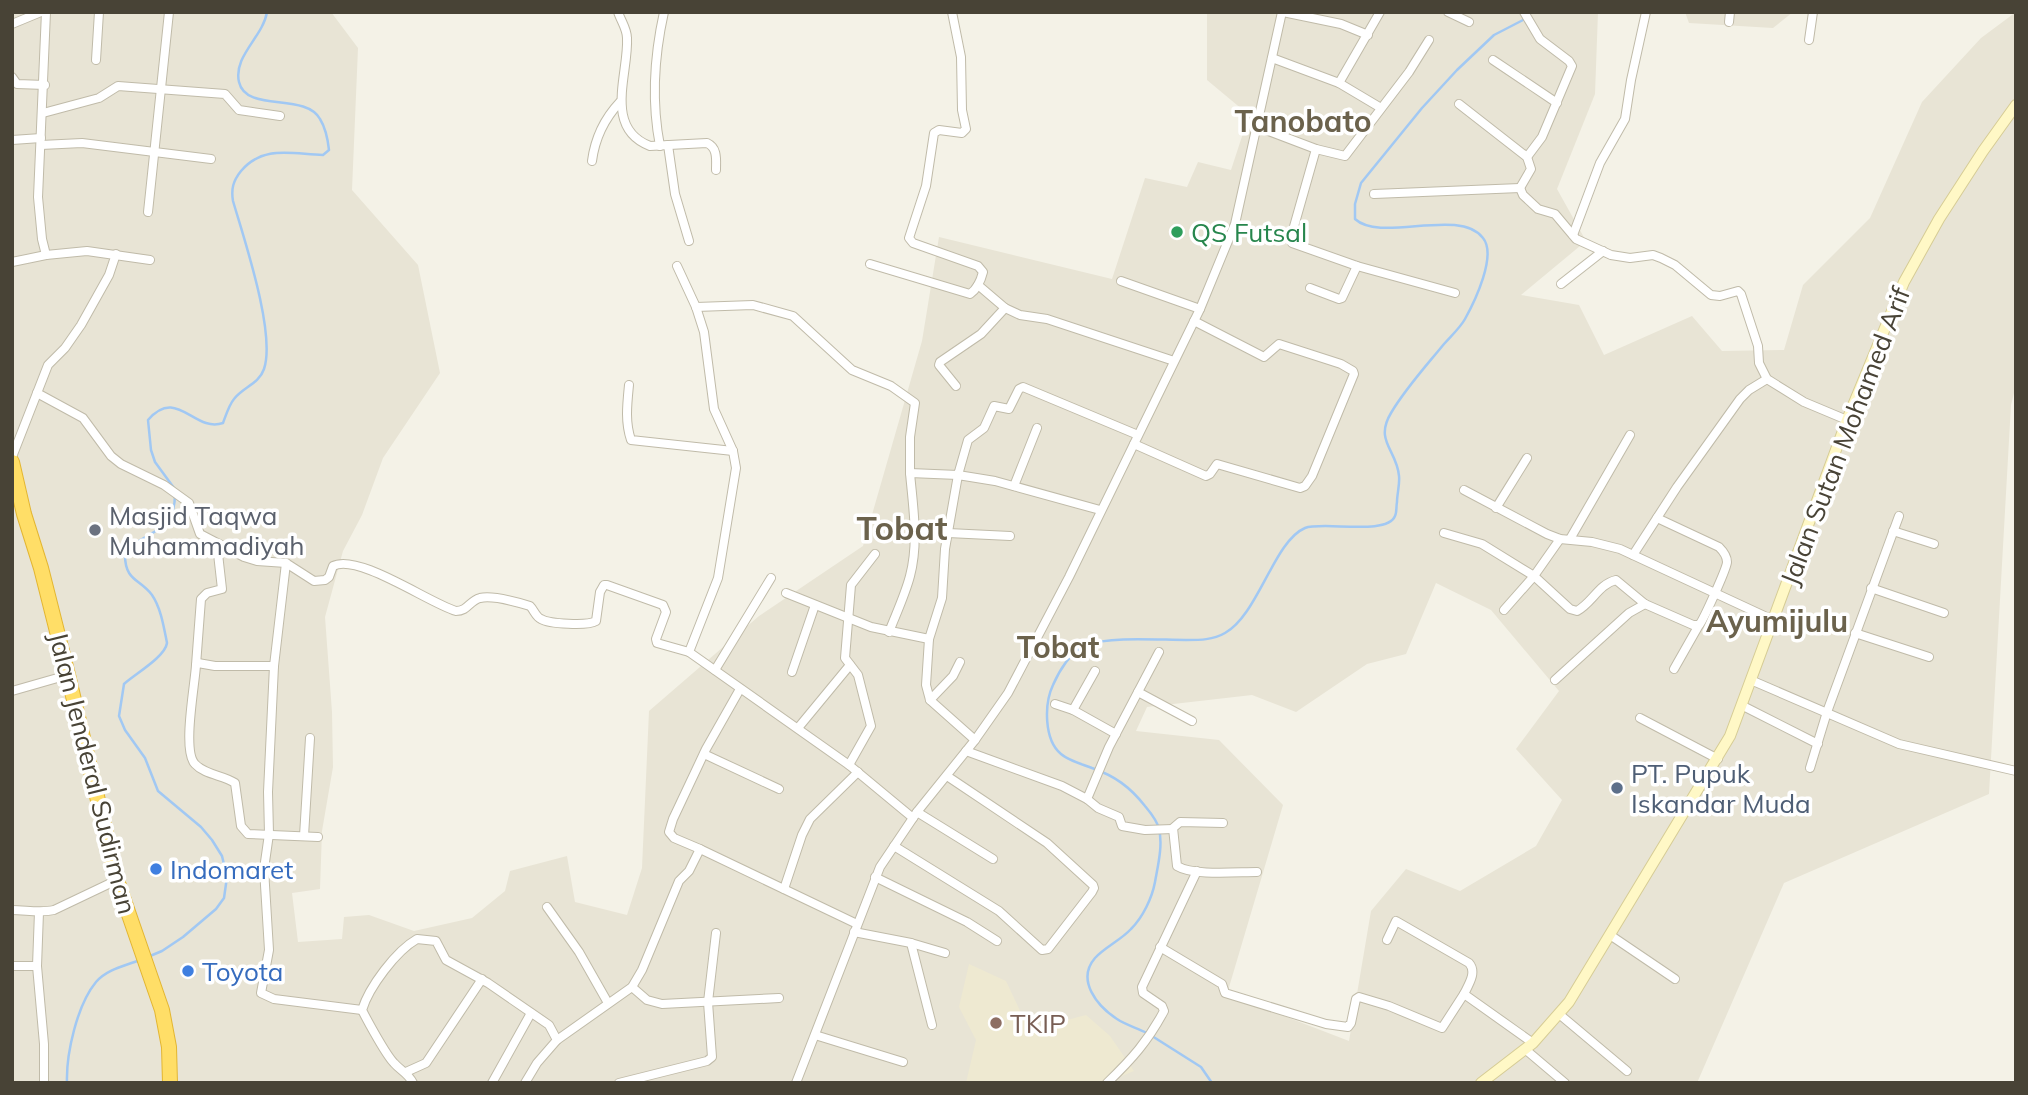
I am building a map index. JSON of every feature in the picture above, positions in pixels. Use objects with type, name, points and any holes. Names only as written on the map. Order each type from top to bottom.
[{"type":"highway","name":"Jalan Jenderal Sudirman","points":[[12,463],[18,515],[41,568],[117,880],[137,942],[154,982],[169,1047],[170,1083]]},
{"type":"street","points":[[12,24],[44,12],[45,85],[38,197],[46,255]]},
{"type":"street","points":[[96,60],[99,12]]},
{"type":"street","points":[[148,212],[169,12]]},
{"type":"street","points":[[618,12],[628,40],[620,102],[629,131],[650,146],[712,145],[716,170]]},
{"type":"street","points":[[664,12],[653,83],[675,194],[689,241]]},
{"type":"street","points":[[870,264],[970,294],[978,285],[982,272],[978,267],[913,243],[909,238],[926,186],[934,133],[939,130],[962,132],[967,129],[962,110],[961,57],[952,12]]},
{"type":"street","points":[[796,1083],[875,877],[915,815],[975,740],[1015,681],[1200,309],[1235,224],[1282,12],[1341,24],[1368,35]]},
{"type":"street","points":[[1339,83],[1380,12]]},
{"type":"street","points":[[1448,12],[1469,22]]},
{"type":"street","points":[[1524,12],[1540,39],[1572,66],[1542,137],[1527,157]]},
{"type":"street","points":[[1573,235],[1600,163],[1625,119],[1646,12]]},
{"type":"street","points":[[1729,22],[1730,12]]},
{"type":"street","points":[[1809,40],[1814,12]]},
{"type":"street","points":[[1258,128],[1338,156],[1346,155],[1409,72],[1429,40]]},
{"type":"street","points":[[1272,58],[1339,83],[1381,108]]},
{"type":"street","points":[[1493,60],[1557,103]]},
{"type":"street","points":[[12,77],[17,84],[45,85]]},
{"type":"street","points":[[43,113],[99,98],[118,86],[225,94],[239,110],[280,116]]},
{"type":"street","points":[[592,161],[601,129],[620,102]]},
{"type":"street","points":[[1459,104],[1527,157],[1531,169],[1520,188]]},
{"type":"street","name":"Jalan Sutan Mohamed Arif","points":[[1488,1081],[1530,1046],[1578,988],[1717,759],[1753,681],[1847,420],[1893,307],[1923,246],[1983,151],[2016,105]]},
{"type":"street","points":[[12,140],[82,143],[211,159]]},
{"type":"street","points":[[1316,149],[1291,242],[1357,266],[1455,293]]},
{"type":"street","points":[[1520,188],[1523,195],[1538,209],[1555,214],[1573,235],[1603,251],[1630,258],[1653,255],[1661,258],[1675,265],[1711,295],[1720,296],[1738,291],[1752,325],[1759,363],[1767,379],[1804,402],[1847,420]]},
{"type":"street","points":[[1374,194],[1520,188]]},
{"type":"street","points":[[12,262],[87,251],[150,260]]},
{"type":"street","points":[[1560,285],[1603,251]]},
{"type":"street","points":[[12,457],[48,365],[82,325],[109,275],[116,254]]},
{"type":"street","points":[[677,266],[704,332],[714,409],[733,451],[736,468],[718,578],[689,652]]},
{"type":"street","points":[[1311,288],[1342,298],[1357,266]]},
{"type":"street","points":[[1121,281],[1200,309]]},
{"type":"street","points":[[978,285],[1005,308],[1020,315],[1067,325],[1174,361]]},
{"type":"street","points":[[696,307],[753,305],[793,316],[852,370],[891,386],[915,403],[910,437],[915,530],[910,576],[889,632]]},
{"type":"street","points":[[956,386],[940,362],[981,334],[1005,308]]},
{"type":"street","points":[[1134,444],[1203,475],[1210,474],[1216,465],[1220,464],[1300,488],[1305,486],[1312,476],[1353,371],[1341,363],[1279,344],[1264,357],[1194,321]]},
{"type":"street","points":[[1633,555],[1677,486],[1740,399],[1767,379]]},
{"type":"street","points":[[629,385],[625,420],[629,426],[631,440],[733,451]]},
{"type":"street","points":[[975,740],[930,700],[926,685],[929,639],[943,598],[948,533],[958,475],[970,437],[984,428],[994,406],[1009,409],[1020,387],[1138,435]]},
{"type":"street","points":[[37,393],[83,418],[111,456],[121,464],[164,485],[189,503],[200,534],[218,545],[257,561],[286,563],[314,581],[325,580],[333,566],[338,563],[386,575],[456,611],[464,611],[481,598],[489,598],[530,606],[537,616],[545,621],[589,625],[596,621],[600,592],[604,585],[663,605],[666,612],[657,643],[689,652],[798,728],[915,815],[993,859]]},
{"type":"street","points":[[1014,486],[1037,428]]},
{"type":"street","points":[[1570,539],[1630,435]]},
{"type":"street","points":[[1496,508],[1527,458]]},
{"type":"street","points":[[910,473],[958,475],[1014,486],[1100,510]]},
{"type":"street","points":[[1464,490],[1560,539],[1592,541],[1633,555],[1773,620]]},
{"type":"street","points":[[1810,768],[1827,712],[1899,516]]},
{"type":"street","points":[[1657,519],[1719,547],[1727,563],[1703,621],[1674,668]]},
{"type":"street","points":[[915,530],[1010,536]]},
{"type":"street","points":[[1893,531],[1934,544]]},
{"type":"street","points":[[1444,533],[1482,544],[1534,576],[1570,609],[1577,611],[1583,608],[1606,584],[1616,580],[1645,604],[1693,625],[1699,625]]},
{"type":"street","points":[[1504,610],[1534,576],[1560,539]]},
{"type":"street","points":[[218,545],[222,589],[207,593],[201,599],[190,758],[198,767],[235,783],[241,826],[244,830],[253,835],[318,837]]},
{"type":"street","points":[[849,765],[871,726],[858,674],[848,667],[845,659],[851,585],[875,554]]},
{"type":"street","points":[[286,563],[274,666],[268,792],[269,834],[264,869],[269,950],[261,993],[274,999],[362,1010]]},
{"type":"street","points":[[715,670],[771,578]]},
{"type":"street","points":[[1871,588],[1944,613]]},
{"type":"street","points":[[786,593],[889,632],[929,639]]},
{"type":"street","points":[[1555,680],[1629,613],[1645,604]]},
{"type":"street","points":[[792,672],[816,605]]},
{"type":"street","points":[[1855,633],[1929,657]]},
{"type":"street","points":[[1087,799],[1102,762],[1159,652]]},
{"type":"street","points":[[930,700],[953,676],[960,662]]},
{"type":"street","points":[[196,665],[274,666]]},
{"type":"street","points":[[798,728],[848,667]]},
{"type":"street","points":[[1073,710],[1095,671]]},
{"type":"street","points":[[12,691],[68,675]]},
{"type":"street","points":[[1753,681],[1899,744],[2016,771]]},
{"type":"street","points":[[740,689],[704,754],[669,832],[674,838],[784,888],[855,928],[945,953]]},
{"type":"street","points":[[1138,692],[1192,721]]},
{"type":"street","points":[[1055,704],[1073,710],[1116,734]]},
{"type":"street","points":[[1743,706],[1818,744]]},
{"type":"street","points":[[1640,718],[1717,759]]},
{"type":"street","points":[[304,836],[310,738]]},
{"type":"street","points":[[966,751],[1050,781],[1118,817],[1122,826],[1174,830]]},
{"type":"street","points":[[704,754],[779,789]]},
{"type":"street","points":[[784,888],[810,819],[858,772]]},
{"type":"street","points":[[894,846],[999,911],[1044,951],[1094,890],[1093,885],[1047,843],[947,776]]},
{"type":"street","points":[[1223,823],[1180,822],[1174,826],[1177,866],[1180,869],[1197,871],[1257,872]]},
{"type":"street","points":[[525,1083],[537,1063],[557,1040],[632,987],[642,970],[679,881],[689,871],[700,849]]},
{"type":"street","points":[[1107,1083],[1137,1054],[1164,1011],[1162,1006],[1142,990],[1197,871]]},
{"type":"street","points":[[875,877],[967,922],[997,941]]},
{"type":"street","points":[[12,910],[32,909],[39,912],[58,909],[117,880]]},
{"type":"street","points":[[547,907],[579,952],[608,1003]]},
{"type":"street","points":[[39,912],[37,966],[44,1044],[44,1083]]},
{"type":"street","points":[[1160,947],[1222,984],[1225,993],[1326,1024],[1348,1027],[1356,999],[1359,997],[1390,1006],[1442,1028],[1464,994],[1473,974],[1473,967],[1396,921],[1387,940]]},
{"type":"street","points":[[619,1083],[711,1059],[708,1002],[716,933]]},
{"type":"street","points":[[1610,935],[1675,979]]},
{"type":"street","points":[[362,1010],[383,974],[402,950],[417,939],[436,941],[446,960],[482,979],[549,1025],[557,1040]]},
{"type":"street","points":[[911,943],[932,1025]]},
{"type":"street","points":[[12,966],[37,966]]},
{"type":"street","points":[[406,1072],[426,1063],[482,979]]},
{"type":"street","points":[[632,987],[647,1000],[659,1004],[779,998]]},
{"type":"street","points":[[1464,994],[1530,1046],[1565,1083]]},
{"type":"street","points":[[362,1010],[388,1055],[398,1068],[406,1072],[413,1083]]},
{"type":"street","points":[[492,1083],[531,1013]]},
{"type":"street","points":[[1559,1014],[1627,1071]]},
{"type":"street","points":[[815,1035],[903,1062]]},
{"type":"shaded area","points":[[12,12],[331,12],[358,48],[352,190],[418,265],[440,373],[383,458],[362,515],[343,551],[325,617],[333,767],[322,831],[320,889],[292,893],[298,942],[342,939],[344,917],[369,915],[414,931],[472,918],[505,891],[510,871],[567,856],[575,902],[627,915],[642,868],[649,711],[759,616],[863,546],[922,341],[939,237],[1112,279],[1145,178],[1187,187],[1198,162],[1231,170],[1249,115],[1207,80],[1207,12],[1598,12],[1595,94],[1557,189],[1586,241],[1521,295],[1579,305],[1604,355],[1692,316],[1722,351],[1784,350],[1803,285],[1870,218],[1922,102],[1981,38],[2016,12],[2016,385],[2011,405],[1989,794],[1784,883],[1697,1083],[12,1083]],"holes":[[[1436,583],[1491,610],[1559,691],[1516,749],[1562,800],[1536,846],[1460,891],[1406,869],[1371,911],[1349,1041],[1227,994],[1283,805],[1219,740],[1136,731],[1147,707],[1252,695],[1296,712],[1367,664],[1406,654]]]},
{"type":"shaded area","points":[[1685,12],[1793,12],[1773,28],[1689,23]]},
{"type":"shaded area","name":"TKIP","points":[[969,964],[1006,981],[1029,1030],[1086,1015],[1110,1036],[1134,1071],[1105,1083],[966,1083],[976,1040],[959,1007]]},
{"type":"waterway","points":[[174,488],[155,462],[148,420],[158,411],[168,408],[177,409],[203,422],[223,423],[234,399],[258,378],[264,369],[267,353],[266,333],[251,261],[233,201],[234,182],[241,171],[259,157],[278,153],[323,155],[329,150],[320,119],[312,111],[302,106],[252,97],[244,91],[239,82],[240,64],[267,12]]},
{"type":"waterway","points":[[1147,1033],[1120,1021],[1102,1007],[1091,992],[1088,975],[1095,958],[1123,937],[1146,907],[1154,888],[1159,862],[1159,829],[1151,814],[1128,788],[1108,775],[1068,759],[1055,748],[1047,721],[1050,693],[1066,662],[1086,645],[1122,639],[1201,640],[1225,633],[1237,624],[1247,611],[1284,547],[1305,528],[1368,527],[1390,522],[1395,516],[1399,476],[1386,438],[1386,423],[1409,386],[1465,319],[1483,278],[1488,255],[1487,246],[1483,238],[1472,229],[1457,225],[1383,228],[1367,225],[1355,219],[1355,204],[1361,183],[1422,108],[1494,35],[1525,19]]},
{"type":"waterway","points":[[150,956],[183,937],[216,909],[224,898],[227,877],[222,856],[212,840],[201,827],[158,791],[145,758],[125,730],[119,716],[124,684],[161,654],[167,643],[155,600],[130,575],[125,555],[132,546],[170,518],[175,494]]},
{"type":"waterway","points":[[67,1083],[68,1058],[74,1030],[89,992],[105,974],[140,960]]},
{"type":"waterway","points":[[1152,1036],[1201,1067],[1212,1083]]},
{"type":"place","name":"QS Futsal","points":[[1177,232]]},
{"type":"place","name":"Masjid Taqwa Muhammadiyah","points":[[95,530]]},
{"type":"place","name":"PT. Pupuk Iskandar Muda","points":[[1617,788]]},
{"type":"place","name":"Indomaret","points":[[156,869]]},
{"type":"place","name":"Toyota","points":[[188,971]]},
{"type":"place","name":"TKIP","points":[[996,1023]]},
{"type":"district","name":"Tanobato","points":[[1303,121]]},
{"type":"district","name":"Tobat","points":[[902,527]]},
{"type":"district","name":"Ayumijulu","points":[[1777,621]]},
{"type":"district","name":"Tobat","points":[[1058,647]]}]
